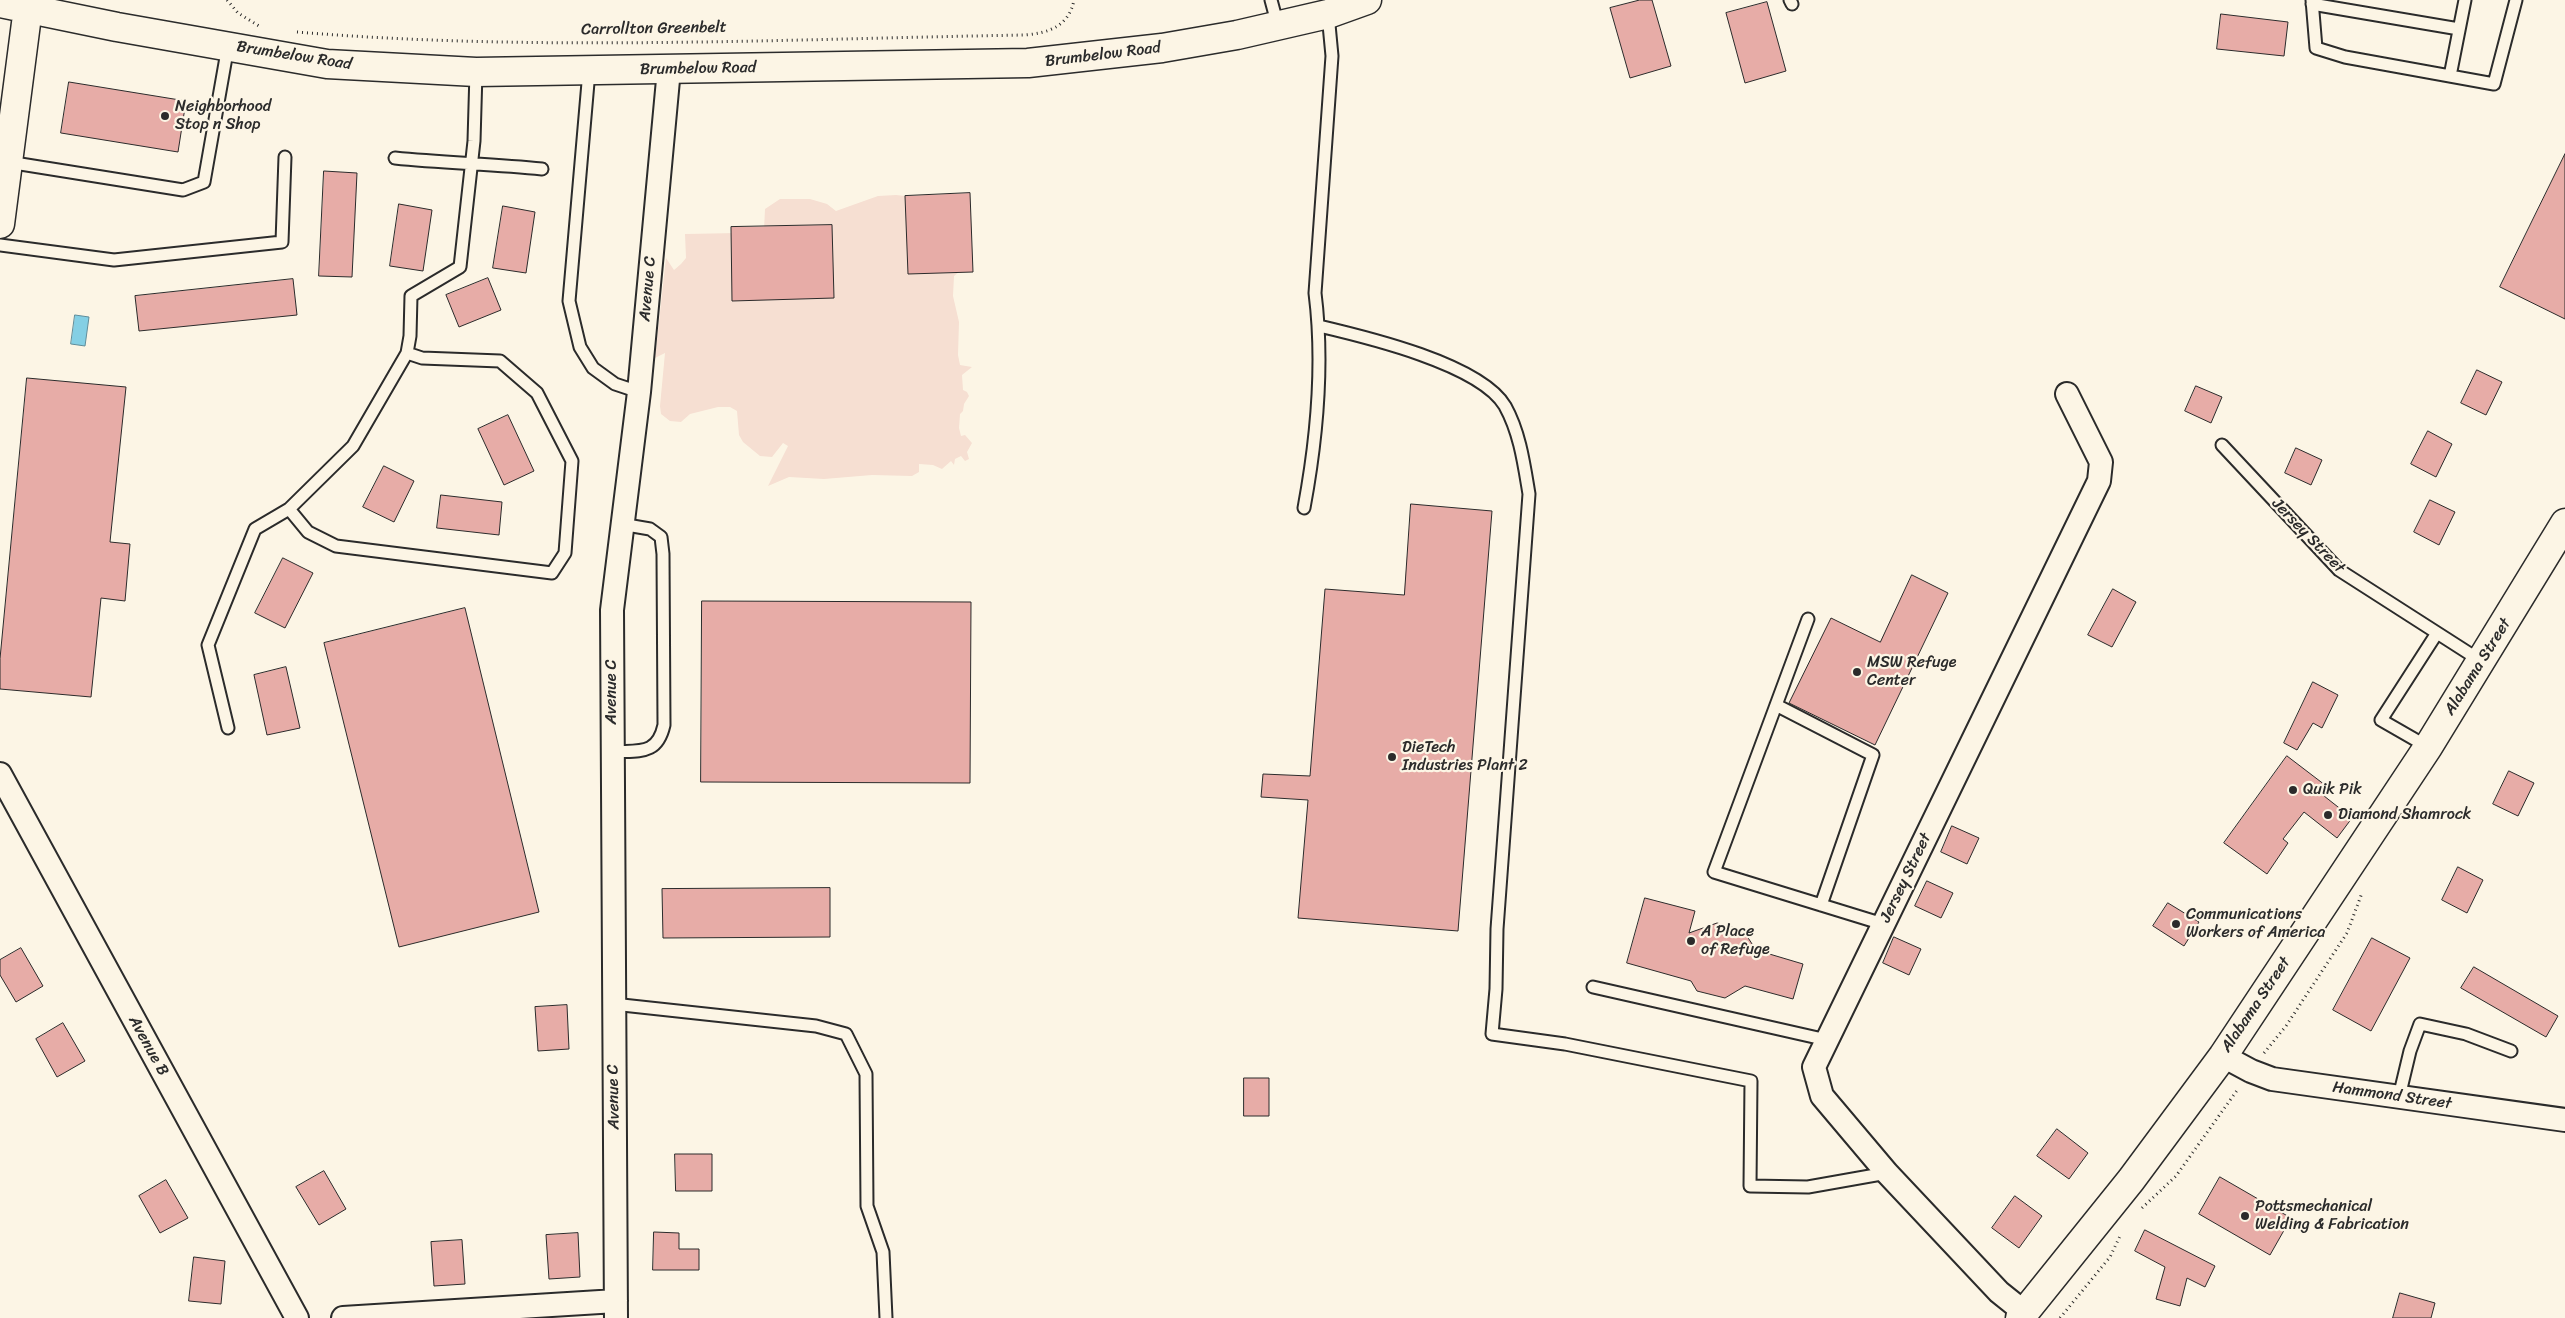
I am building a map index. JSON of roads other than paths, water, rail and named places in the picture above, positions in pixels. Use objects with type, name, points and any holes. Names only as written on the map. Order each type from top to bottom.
[{"type":"street","name":"Brumbelow Road","points":[[0,3],[28,5],[228,46],[327,64],[476,72],[1028,64],[1162,48],[1278,26],[1328,14],[1367,0]]},
{"type":"street","points":[[0,224],[28,5]]},
{"type":"street","name":"Avenue C","points":[[616,1310],[612,610],[621,524],[639,392],[669,69]]},
{"type":"street","name":"Jersey Street","points":[[2022,1315],[1887,1173],[1822,1096],[1814,1067],[2099,481],[2101,462],[2067,394]]},
{"type":"street","name":"Alabama Street","points":[[2022,1315],[2131,1180],[2223,1056],[2428,747],[2482,662],[2565,523]]},
{"type":"street","name":"Avenue B","points":[[0,774],[297,1318]]},
{"type":"street","name":"Hammond Street","points":[[2223,1056],[2251,1071],[2272,1079],[2565,1120]]},
{"type":"street","points":[[343,1318],[616,1310]]},
{"type":"lane","points":[[1270,0],[1278,26]]},
{"type":"lane","points":[[2450,76],[2465,0]]},
{"type":"lane","points":[[2459,29],[2312,2],[2316,48],[2345,57],[2494,84],[2516,0]]},
{"type":"lane","points":[[1304,508],[1314,457],[1319,326],[1315,293],[1332,56],[1328,14]]},
{"type":"lane","points":[[8,162],[184,190],[204,182],[228,46]]},
{"type":"lane","points":[[590,71],[569,301],[580,347],[592,368],[615,384],[639,392]]},
{"type":"lane","points":[[228,728],[208,645],[255,530],[289,509],[353,446],[407,353],[410,336],[411,296],[460,267],[471,165],[476,72]]},
{"type":"lane","points":[[0,245],[114,260],[282,242],[284,158]]},
{"type":"lane","points":[[395,158],[542,169]]},
{"type":"lane","points":[[1319,326],[1388,343],[1472,376],[1504,405],[1523,452],[1529,494],[1497,929],[1496,989],[1492,1034],[1565,1044],[1751,1081],[1750,1186],[1808,1187],[1887,1173]]},
{"type":"lane","points":[[289,509],[308,532],[336,546],[552,573],[565,553],[572,461],[537,393],[500,361],[422,358],[407,353]]},
{"type":"lane","name":"Jersey Street","points":[[2222,445],[2339,570],[2482,662]]},
{"type":"lane","points":[[612,752],[651,749],[660,740],[664,725],[663,554],[661,537],[650,528],[621,524]]},
{"type":"lane","points":[[1808,619],[1714,872],[1883,924]]},
{"type":"lane","points":[[2428,747],[2381,720],[2437,633]]},
{"type":"lane","points":[[1776,706],[1873,755],[1821,906]]},
{"type":"lane","points":[[1593,987],[1827,1040]]},
{"type":"lane","points":[[613,1004],[816,1026],[846,1034],[866,1074],[867,1206],[882,1252],[886,1318]]},
{"type":"lane","points":[[2399,1097],[2410,1051],[2420,1024],[2466,1034],[2511,1051]]},
{"type":"water","points":[[75,315],[89,317],[85,346],[71,344]]},
{"type":"place","name":"Neighborhood Stop n Shop","points":[[165,116]]},
{"type":"place","name":"MSW Refuge Center","points":[[1857,672]]},
{"type":"place","name":"DieTech Industries Plant 2","points":[[1392,757]]},
{"type":"place","name":"Quik Pik","points":[[2293,790]]},
{"type":"place","name":"Diamond Shamrock","points":[[2328,815]]},
{"type":"place","name":"Communications Workers of America","points":[[2176,924]]},
{"type":"place","name":"A Place of Refuge","points":[[1691,941]]},
{"type":"place","name":"Pottsmechanical Welding & Fabrication","points":[[2245,1216]]}]
